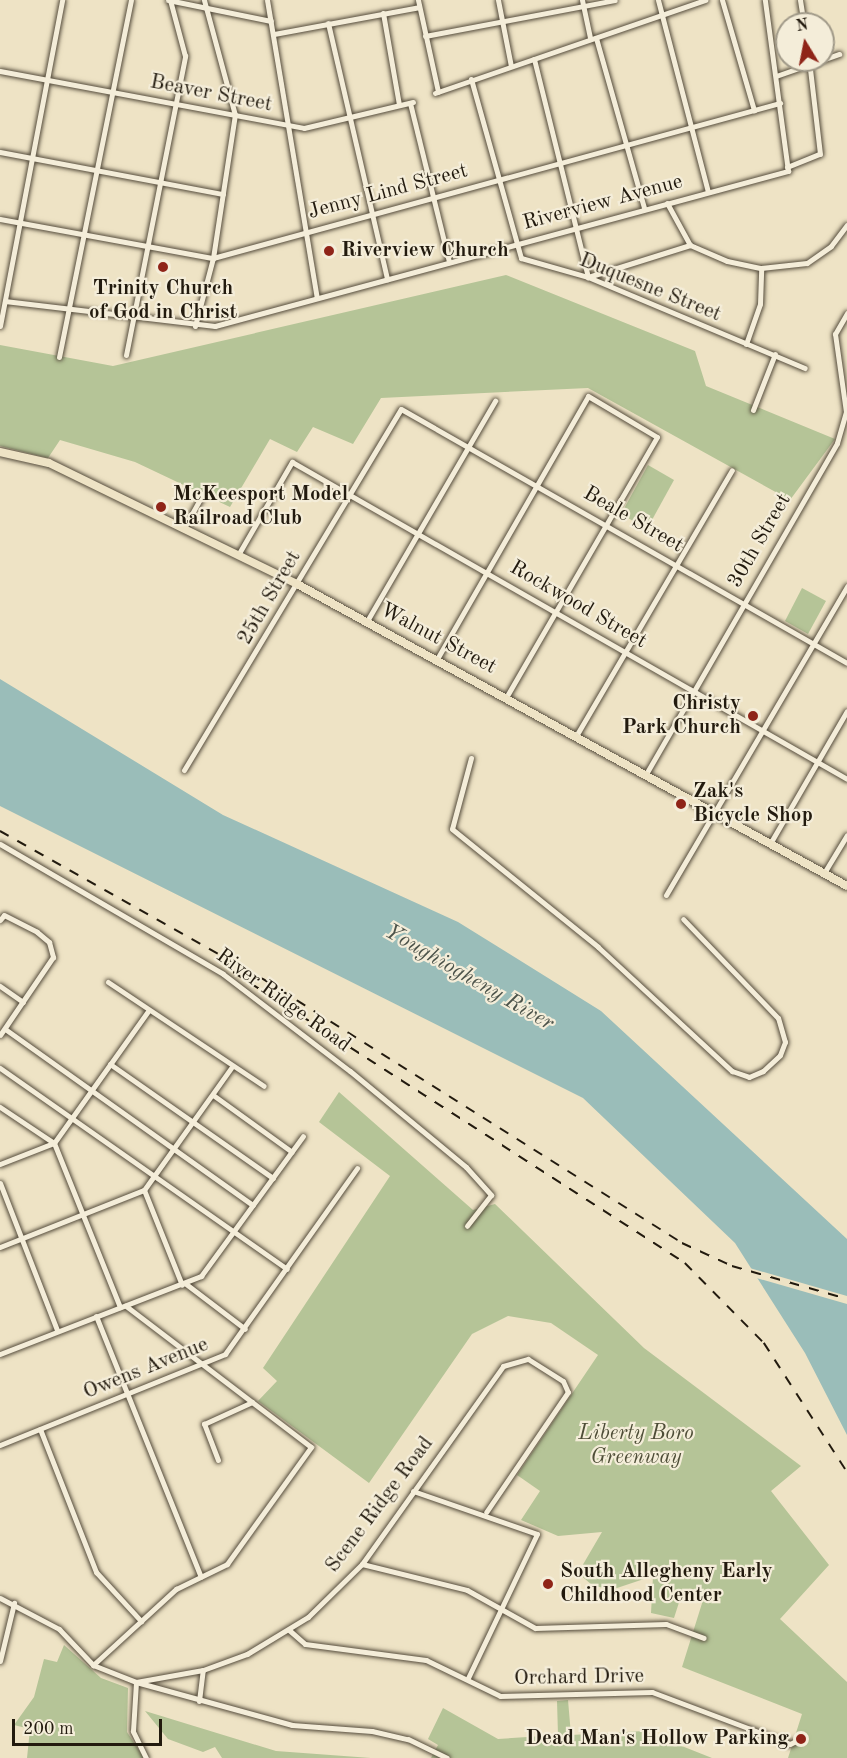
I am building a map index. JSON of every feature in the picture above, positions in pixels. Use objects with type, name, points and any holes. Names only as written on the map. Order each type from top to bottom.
[{"type":"main road","name":"Walnut Street","points":[[0,452],[49,463],[297,584],[716,811],[847,886]]},
{"type":"street","points":[[0,326],[62,0]]},
{"type":"street","points":[[59,357],[131,0]]},
{"type":"street","points":[[126,355],[136,316],[185,56],[171,0],[271,21]]},
{"type":"street","points":[[195,326],[213,258],[235,116],[204,0]]},
{"type":"street","points":[[267,0],[308,231],[317,298]]},
{"type":"street","points":[[418,0],[436,92],[705,0]]},
{"type":"street","points":[[498,0],[511,66]]},
{"type":"street","points":[[425,36],[503,22],[582,3],[615,0]]},
{"type":"street","points":[[658,0],[660,17],[708,192]]},
{"type":"street","points":[[722,0],[754,111]]},
{"type":"street","points":[[765,0],[788,169]]},
{"type":"street","points":[[582,3],[644,208]]},
{"type":"street","points":[[274,34],[419,7]]},
{"type":"street","points":[[383,13],[399,105]]},
{"type":"street","points":[[328,23],[347,120],[387,279]]},
{"type":"street","points":[[835,55],[839,54]]},
{"type":"street","points":[[534,59],[579,227],[588,277],[690,245]]},
{"type":"street","name":"Beaver Street","points":[[0,70],[235,116],[315,129],[412,102],[435,197]]},
{"type":"street","points":[[776,76],[785,72]]},
{"type":"street","name":"Riverview Avenue","points":[[5,301],[136,316],[195,326],[215,326],[708,192],[788,169],[820,154],[810,72]]},
{"type":"street","points":[[471,79],[514,244]]},
{"type":"street","name":"Jenny Lind Street","points":[[0,219],[213,258],[780,103]]},
{"type":"street","points":[[0,152],[223,194]]},
{"type":"street","points":[[435,197],[449,262]]},
{"type":"street","points":[[667,203],[690,245],[727,261],[762,268],[807,263],[831,246],[847,225]]},
{"type":"street","name":"Duquesne Street","points":[[514,244],[525,261],[588,277],[805,368]]},
{"type":"street","points":[[747,344],[760,304],[762,268]]},
{"type":"street","name":"30th Street","points":[[646,774],[837,443],[846,412],[835,334],[847,313]]},
{"type":"street","points":[[753,410],[775,354]]},
{"type":"street","points":[[437,659],[588,396],[657,437],[506,697]]},
{"type":"street","points":[[367,621],[495,401]]},
{"type":"street","name":"Beale Street","points":[[401,409],[469,445],[847,663]]},
{"type":"street","name":"25th Street","points":[[184,770],[401,409]]},
{"type":"street","name":"Rockwood Street","points":[[238,555],[292,462],[419,531],[486,572],[847,779]]},
{"type":"street","points":[[576,736],[732,470]]},
{"type":"street","points":[[184,528],[203,494]]},
{"type":"street","points":[[666,895],[847,586]]},
{"type":"street","points":[[771,842],[847,711]]},
{"type":"street","points":[[471,758],[452,830],[598,947],[732,1071],[749,1077],[763,1071],[780,1055],[786,1042],[778,1018],[683,919]]},
{"type":"street","points":[[824,873],[847,835]]},
{"type":"street","name":"River Ridge Road","points":[[0,844],[223,974],[350,1071],[466,1167],[491,1195],[467,1226]]},
{"type":"street","points":[[0,920],[4,915],[49,942],[53,957],[0,1035]]},
{"type":"street","points":[[108,982],[231,1068],[264,1086]]},
{"type":"street","points":[[0,986],[23,1002]]},
{"type":"street","points":[[0,1164],[54,1143],[149,1010]]},
{"type":"street","points":[[5,1029],[89,1092],[253,1205]]},
{"type":"street","points":[[110,1064],[273,1178]]},
{"type":"street","points":[[0,1068],[287,1269]]},
{"type":"street","points":[[0,1247],[144,1190],[231,1068]]},
{"type":"street","points":[[213,1095],[292,1152]]},
{"type":"street","points":[[0,1107],[54,1143],[120,1307]]},
{"type":"street","points":[[0,1354],[57,1330],[184,1284],[208,1269],[303,1136]]},
{"type":"street","name":"Owens Avenue","points":[[0,1445],[225,1354],[245,1329],[357,1168]]},
{"type":"street","points":[[0,1183],[57,1330]]},
{"type":"street","points":[[144,1190],[184,1284],[245,1329]]},
{"type":"street","points":[[93,1665],[176,1589],[227,1564],[311,1447],[126,1306]]},
{"type":"street","points":[[96,1316],[201,1577]]},
{"type":"street","name":"Scene Ridge Road","points":[[136,1682],[203,1670],[289,1630],[362,1564],[502,1366],[528,1359],[563,1382],[568,1392],[486,1512]]},
{"type":"street","points":[[218,1460],[204,1425],[252,1402]]},
{"type":"street","points":[[40,1429],[96,1572],[141,1621]]},
{"type":"street","points":[[413,1491],[486,1512],[536,1538],[468,1678]]},
{"type":"street","points":[[362,1564],[467,1590],[502,1607],[535,1628],[666,1624],[704,1638]]},
{"type":"street","points":[[0,1598],[14,1603],[59,1629],[93,1665],[136,1682],[292,1725],[372,1731],[408,1739],[447,1758]]},
{"type":"street","points":[[0,1661],[14,1603]]},
{"type":"street","name":"Orchard Drive","points":[[289,1630],[305,1644],[390,1652],[468,1678],[500,1696],[521,1700],[652,1692],[790,1744],[802,1738]]},
{"type":"street","points":[[200,1701],[203,1670]]},
{"type":"street","points":[[136,1682],[133,1731],[147,1758]]},
{"type":"green space","points":[[506,275],[695,351],[706,386],[835,439],[790,500],[588,388],[381,398],[353,444],[313,427],[297,452],[270,439],[230,507],[135,462],[60,440],[48,458],[0,446],[0,345],[113,366]]},
{"type":"green space","points":[[648,465],[674,480],[647,529],[621,514]]},
{"type":"green space","points":[[802,588],[826,601],[808,634],[785,621]]},
{"type":"green space","name":"Liberty Boro Greenway","points":[[339,1092],[473,1210],[495,1204],[644,1348],[801,1466],[771,1491],[829,1565],[780,1619],[847,1682],[847,1758],[788,1758],[802,1714],[682,1667],[704,1597],[683,1590],[674,1618],[651,1613],[653,1576],[611,1590],[592,1585],[578,1573],[602,1532],[558,1536],[521,1520],[540,1491],[517,1475],[598,1355],[551,1323],[508,1316],[472,1334],[369,1483],[258,1401],[277,1381],[263,1368],[390,1176],[319,1122]]},
{"type":"green space","points":[[64,1645],[101,1678],[128,1688],[127,1732],[144,1758],[27,1758],[30,1729],[14,1725],[34,1697],[44,1659],[57,1662]]},
{"type":"green space","points":[[568,1700],[571,1735],[644,1731],[712,1758],[431,1758],[438,1745],[428,1739],[443,1708],[498,1739],[558,1735],[557,1701]]},
{"type":"green space","points":[[145,1711],[276,1751],[371,1758],[222,1758],[215,1747],[203,1752],[168,1739]]},
{"type":"water","name":"Youghiogheny River","points":[[0,679],[223,815],[458,922],[601,1011],[847,1239],[847,1435],[805,1353],[735,1243],[583,1098],[0,806]]},
{"type":"pier","points":[[746,1267],[847,1296],[847,1304],[753,1277]]},
{"type":"railway","points":[[0,831],[263,979],[682,1243],[732,1266],[847,1299]]},
{"type":"railway","points":[[233,972],[685,1263],[764,1343],[847,1472]]},
{"type":"place","name":"Riverview Church","points":[[329,251]]},
{"type":"place","name":"Trinity Church of God in Christ","points":[[163,267]]},
{"type":"place","name":"McKeesport Model Railroad Club","points":[[161,507]]},
{"type":"place","name":"Christy Park Church","points":[[753,716]]},
{"type":"place","name":"Zak's Bicycle Shop","points":[[681,804]]},
{"type":"place","name":"South Allegheny Early Childhood Center","points":[[548,1584]]},
{"type":"place","name":"Dead Man's Hollow Parking","points":[[801,1739]]}]
